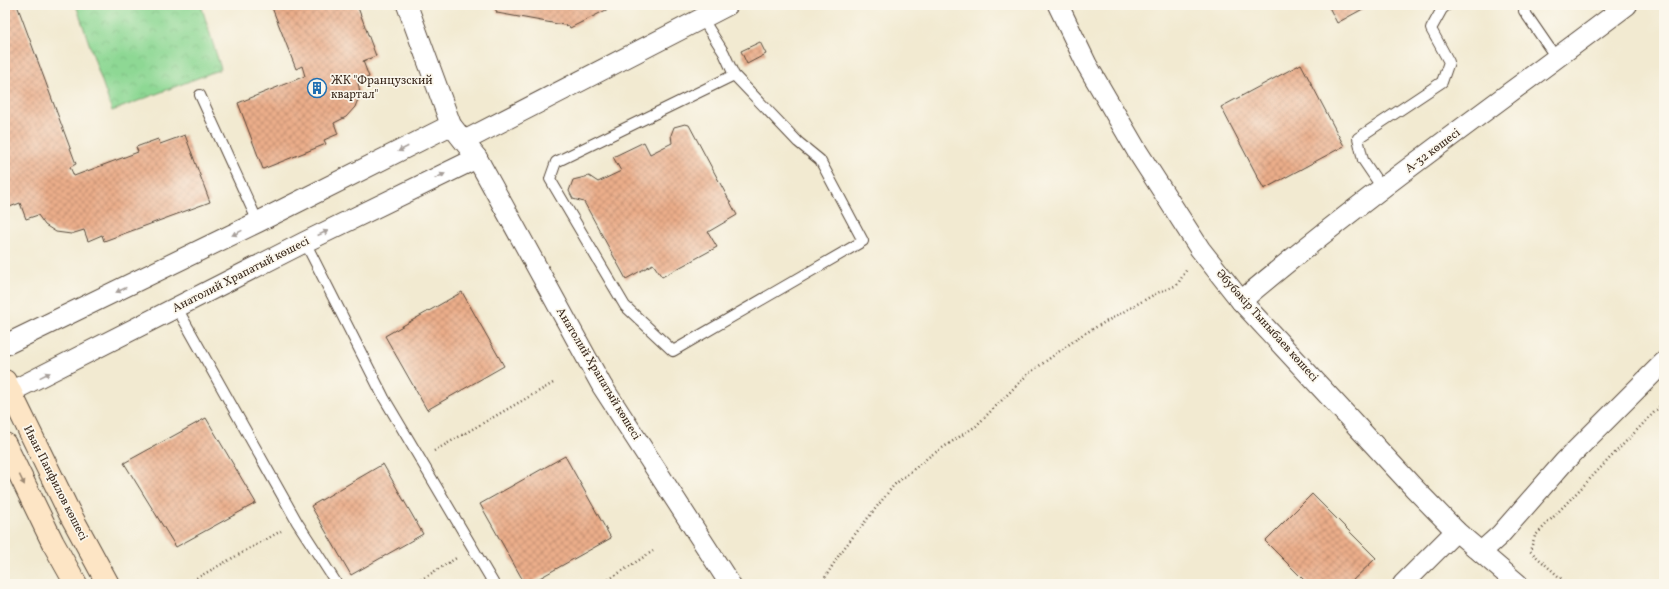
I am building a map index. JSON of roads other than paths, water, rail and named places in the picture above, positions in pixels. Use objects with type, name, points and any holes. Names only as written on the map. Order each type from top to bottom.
[{"type":"street","name":"Анатолий Храпатый көшесі","points":[[407,5],[451,125],[477,158],[602,386],[730,584]]},
{"type":"street","points":[[464,141],[728,5]]},
{"type":"street","name":"Әбубәкір Тыныбаев көшесі","points":[[1058,5],[1087,65],[1137,151],[1200,249],[1242,301],[1414,488],[1456,531],[1518,584]]},
{"type":"street","name":"А-32 көшесі","points":[[1242,301],[1278,270],[1382,188],[1627,5]]},
{"type":"street","points":[[5,345],[258,222],[451,125]]},
{"type":"street","name":"Анатолий Храпатый көшесі","points":[[7,389],[177,308],[305,242],[477,158]]},
{"type":"street","points":[[1481,552],[1500,534],[1564,462],[1664,362]]},
{"type":"street","name":"Иван Панфилов көшесі","points":[[7,389],[69,512],[108,584]]},
{"type":"street","points":[[5,444],[53,543],[76,584]]},
{"type":"street","points":[[1403,584],[1456,531]]},
{"type":"lane","points":[[1382,188],[1362,160],[1358,138],[1442,82],[1449,62],[1431,29],[1442,10],[1447,5]]},
{"type":"lane","points":[[1524,11],[1556,59]]},
{"type":"lane","points":[[702,18],[724,53],[734,75],[798,142],[820,160],[863,241],[673,351],[625,306],[550,179],[556,162],[734,75]]},
{"type":"lane","points":[[200,95],[258,222]]},
{"type":"lane","points":[[305,242],[384,398],[494,584]]},
{"type":"lane","points":[[177,308],[297,522],[337,584]]},
{"type":"place","name":"ЖК \"Французский квартал\"","points":[[317,88]]}]
